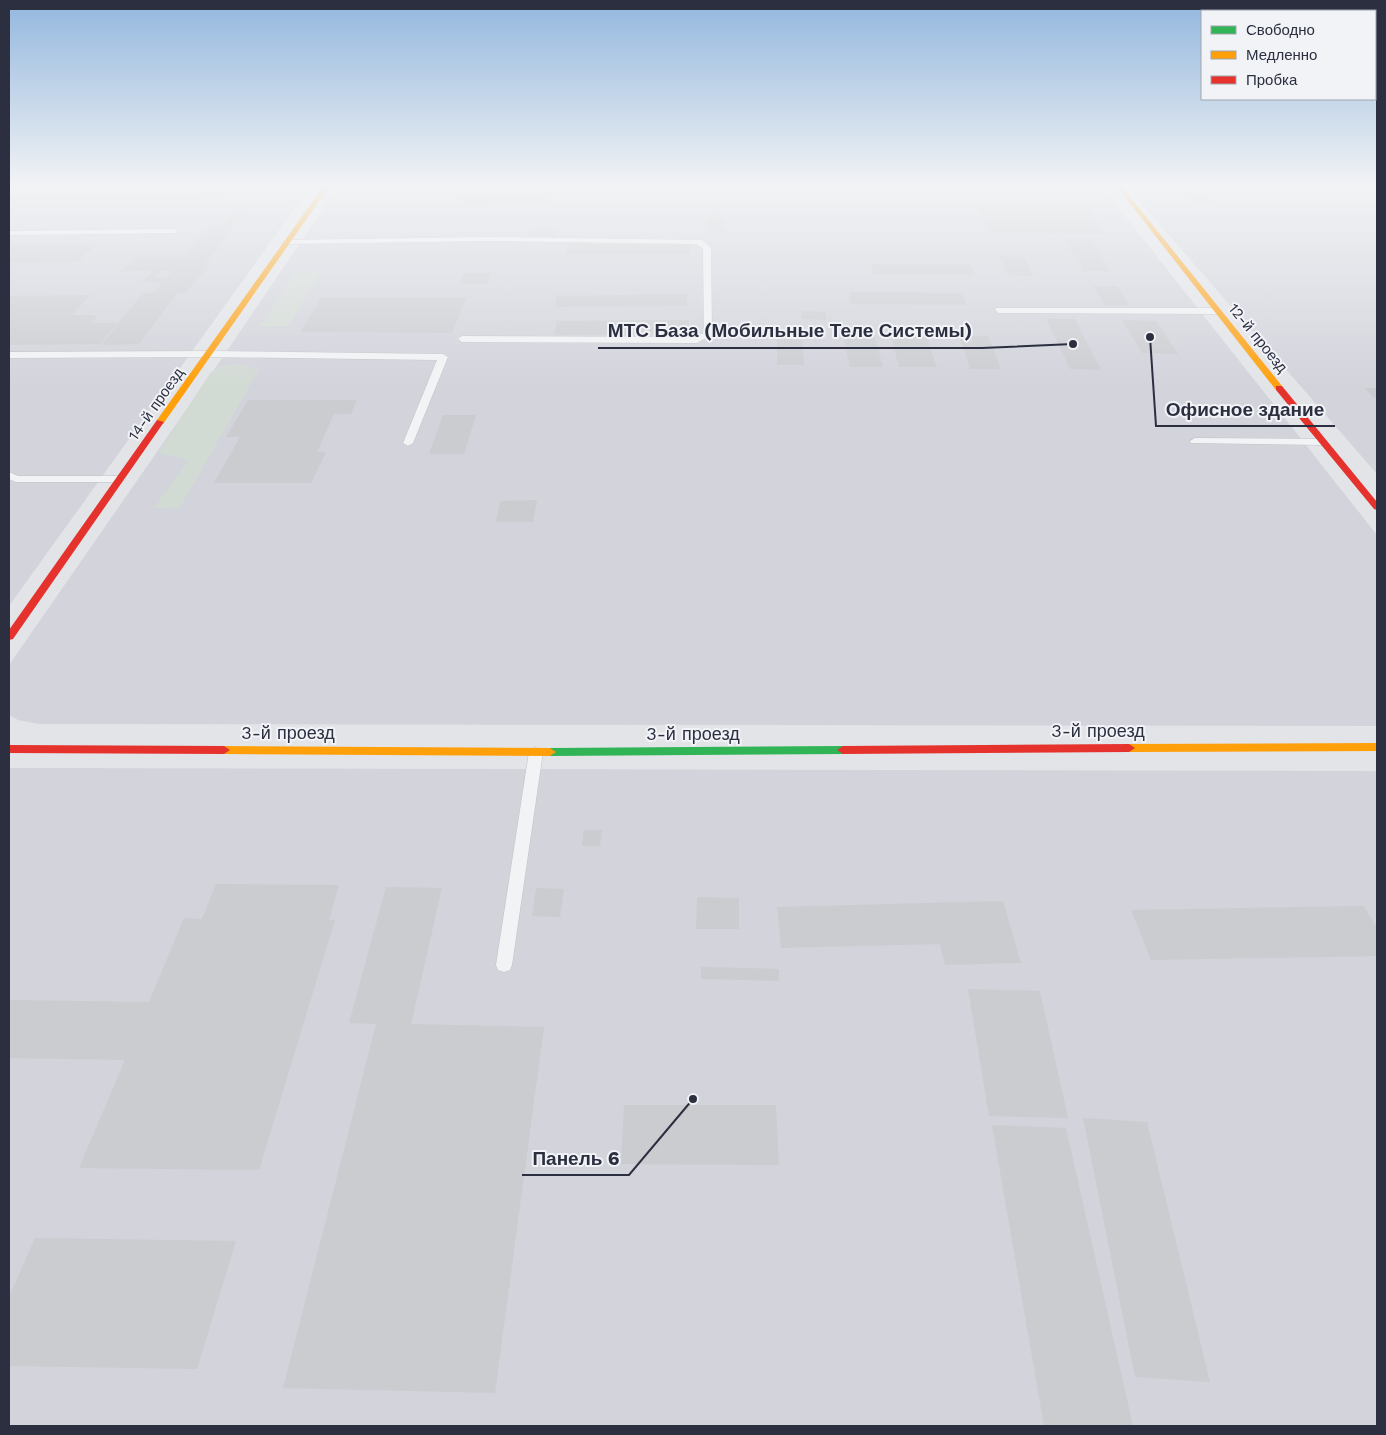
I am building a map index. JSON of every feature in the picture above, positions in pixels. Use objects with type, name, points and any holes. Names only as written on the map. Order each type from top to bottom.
[{"type":"street","name":"14-й проезд","points":[[9,637],[279,254]]},
{"type":"street","name":"12-й проезд","points":[[1174,254],[1217,311],[1322,442],[1377,507]]},
{"type":"street","name":"3-й проезд","points":[[9,748],[536,752],[1377,747]]},
{"type":"lane","points":[[462,339],[697,340],[705,338],[708,334],[707,254]]},
{"type":"lane","points":[[999,310],[1217,311]]},
{"type":"lane","points":[[9,356],[210,354],[443,357],[408,443]]},
{"type":"lane","points":[[1195,441],[1322,442]]},
{"type":"lane","points":[[9,475],[16,478],[121,479]]},
{"type":"lane","points":[[504,965],[536,752]]},
{"type":"shaded area","points":[[9,254],[262,254],[9,606]]},
{"type":"shaded area","points":[[293,254],[1155,254],[1377,535],[1377,726],[39,724],[18,720],[9,715],[9,665]]},
{"type":"shaded area","points":[[1185,254],[1377,254],[1377,474]]},
{"type":"shaded area","points":[[296,273],[320,273],[288,326],[259,327]]},
{"type":"shaded area","points":[[240,364],[259,370],[179,509],[154,508],[188,460],[158,453],[211,372],[220,366]]},
{"type":"shaded area","points":[[9,768],[1377,771],[1377,1426],[9,1426]]},
{"type":"building","points":[[9,254],[86,254],[78,262],[9,263]]},
{"type":"building","points":[[185,254],[213,254],[204,265],[209,265],[186,293],[177,293],[139,344],[101,345],[143,293],[153,293],[163,282],[142,282],[152,271],[122,271],[137,256],[183,256]],"holes":[[[160,271],[172,271],[167,277],[155,277]]]},
{"type":"building","points":[[566,254],[690,254],[690,255]]},
{"type":"building","points":[[1074,254],[1100,254],[1110,271],[1084,271]]},
{"type":"building","points":[[999,256],[1024,256],[1033,276],[1008,275]]},
{"type":"building","points":[[871,264],[970,264],[975,275],[874,275]]},
{"type":"building","points":[[464,273],[491,273],[487,284],[460,284]]},
{"type":"building","points":[[1093,286],[1117,286],[1130,306],[1105,306]]},
{"type":"building","points":[[849,292],[962,293],[967,305],[851,304]]},
{"type":"building","points":[[687,294],[687,306],[555,307],[556,296]]},
{"type":"building","points":[[90,295],[72,315],[98,315],[91,323],[117,323],[100,344],[9,345],[9,296]]},
{"type":"building","points":[[322,297],[466,298],[452,333],[300,332]]},
{"type":"building","points":[[801,311],[826,312],[826,320],[802,319]]},
{"type":"building","points":[[1046,319],[1075,319],[1101,370],[1070,369]]},
{"type":"building","points":[[689,320],[689,334],[554,335],[557,321]]},
{"type":"building","points":[[1122,320],[1156,321],[1178,354],[1142,353]]},
{"type":"building","points":[[874,335],[883,367],[850,367],[843,336]]},
{"type":"building","points":[[891,336],[926,336],[937,367],[899,367]]},
{"type":"building","points":[[959,336],[988,336],[1001,369],[970,369]]},
{"type":"building","points":[[777,339],[803,340],[804,365],[777,365]]},
{"type":"building","points":[[1365,388],[1377,388],[1377,398],[1374,398]]},
{"type":"building","points":[[248,400],[357,400],[351,414],[334,414],[317,452],[326,452],[311,483],[214,483],[240,437],[226,437]]},
{"type":"building","points":[[443,415],[476,415],[464,454],[429,454]]},
{"type":"building","points":[[537,500],[533,522],[496,522],[500,501]]},
{"type":"building","points":[[584,830],[602,830],[600,846],[582,846]]},
{"type":"building","points":[[216,884],[339,885],[329,920],[335,920],[259,1170],[79,1168],[125,1060],[9,1058],[9,1000],[149,1002],[184,918],[202,919]]},
{"type":"building","points":[[386,887],[442,888],[411,1024],[544,1027],[495,1393],[283,1388],[376,1024],[349,1023]]},
{"type":"building","points":[[536,888],[564,889],[560,917],[532,916]]},
{"type":"building","points":[[697,897],[739,898],[739,929],[696,929]]},
{"type":"building","points":[[1003,901],[1021,963],[945,965],[940,944],[781,948],[777,907]]},
{"type":"building","points":[[1364,906],[1377,928],[1377,956],[1151,960],[1131,910]]},
{"type":"building","points":[[701,967],[779,969],[779,981],[701,979]]},
{"type":"building","points":[[968,989],[1040,991],[1068,1118],[989,1116]]},
{"type":"building","points":[[624,1105],[776,1105],[779,1165],[621,1164]]},
{"type":"building","points":[[1083,1118],[1147,1122],[1210,1382],[1135,1377]]},
{"type":"building","points":[[992,1125],[1066,1128],[1133,1426],[1044,1426]]},
{"type":"building","points":[[35,1238],[236,1241],[197,1369],[9,1366],[9,1297]]},
{"type":"traffic: fast","points":[[550,752],[843,750]]},
{"type":"traffic: slow","points":[[160,422],[279,254]]},
{"type":"traffic: slow","points":[[1172,254],[1279,388]]},
{"type":"traffic: slow","points":[[1129,748],[1377,747]]},
{"type":"traffic: slow","points":[[224,750],[550,752]]},
{"type":"traffic: jam","points":[[1279,388],[1377,507]]},
{"type":"traffic: jam","points":[[9,637],[160,422]]},
{"type":"traffic: jam","points":[[843,750],[1129,748]]},
{"type":"traffic: jam","points":[[9,749],[224,750]]},
{"type":"place","name":"Офисное здание","points":[[1150,337]]},
{"type":"place","name":"МТС База (Мобильные Теле Системы)","points":[[1073,344]]},
{"type":"place","name":"Панель 6","points":[[693,1099]]}]
